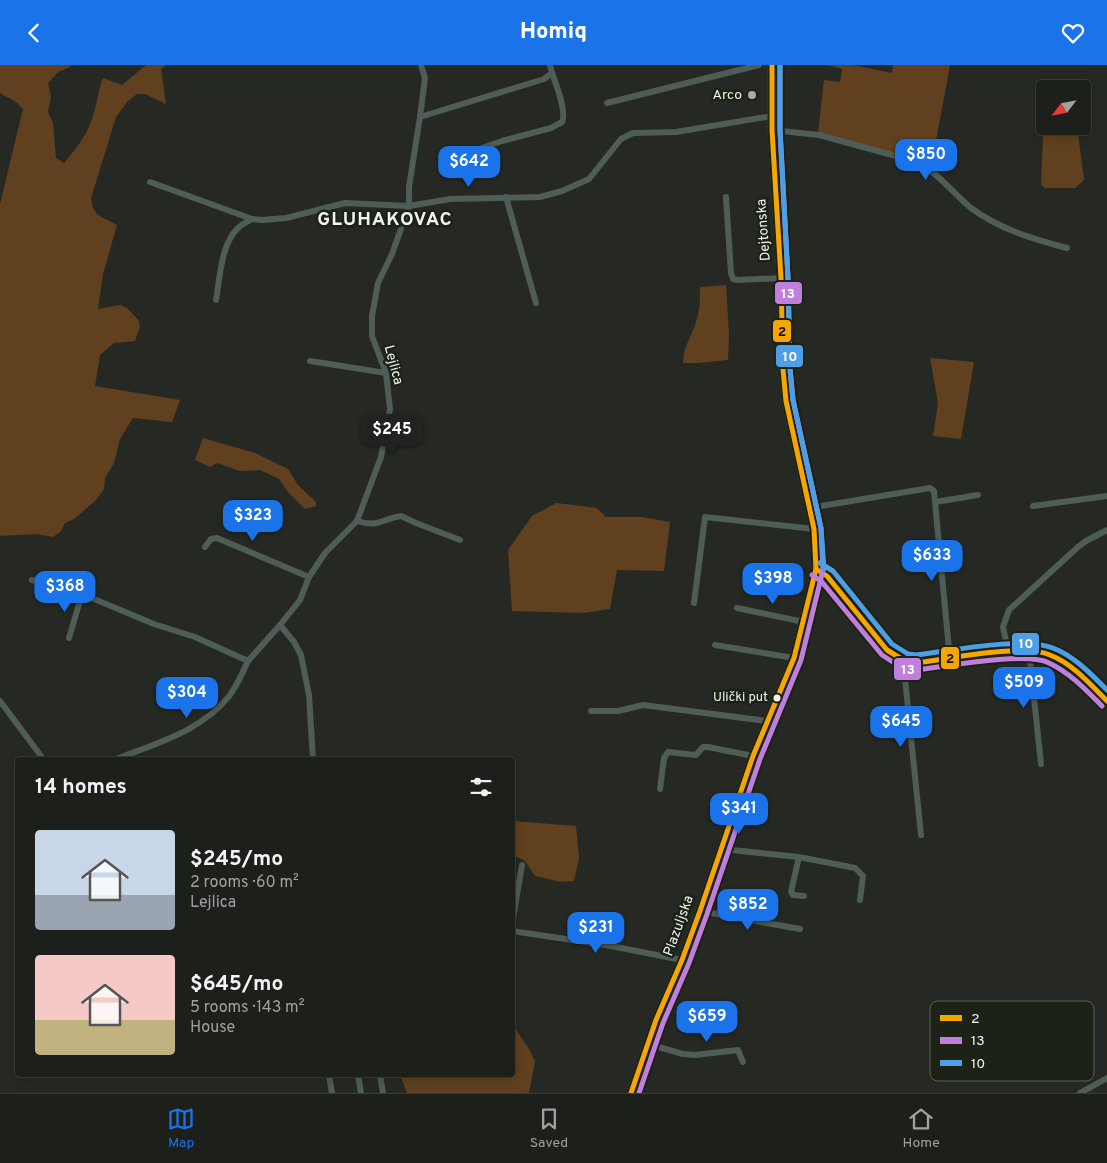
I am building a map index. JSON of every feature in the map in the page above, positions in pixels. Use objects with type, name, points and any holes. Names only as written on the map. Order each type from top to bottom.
[{"type":"main road","name":"Dejtonska","points":[[772,65],[772,129],[781,278],[782,353],[786,401],[814,529],[816,569]]},
{"type":"main road","name":"Plazuljska","points":[[631,1093],[648,1043],[700,911],[767,721],[794,658],[816,569]]},
{"type":"street","name":"Lejlica","points":[[122,757],[180,735],[213,712],[230,695],[248,661],[300,600],[309,577],[325,553],[357,521],[381,457],[390,409],[386,373],[372,336],[372,316],[378,283],[392,254],[409,206],[409,187],[426,78],[422,65]]},
{"type":"street","points":[[461,155],[502,141],[551,129],[562,122],[564,116],[550,65]]},
{"type":"street","points":[[607,103],[759,65]]},
{"type":"street","points":[[420,117],[539,80],[552,73]]},
{"type":"street","points":[[150,182],[252,219],[262,220],[286,218],[345,203],[409,206],[450,199],[540,197],[562,191],[585,181],[594,174],[621,139],[633,133],[676,132],[772,116]]},
{"type":"street","points":[[772,129],[818,135],[918,162],[931,171],[971,208],[996,223],[1025,237],[1067,248]]},
{"type":"street","points":[[506,197],[536,303]]},
{"type":"street","points":[[726,197],[733,279],[781,278]]},
{"type":"street","points":[[216,300],[229,240],[238,228],[252,219]]},
{"type":"street","points":[[310,361],[386,373]]},
{"type":"street","points":[[809,508],[930,488],[934,491],[950,660]]},
{"type":"street","points":[[935,501],[978,495]]},
{"type":"street","points":[[1033,506],[1107,496]]},
{"type":"street","points":[[357,521],[378,524],[401,516],[460,540]]},
{"type":"street","points":[[694,603],[705,517],[814,529]]},
{"type":"street","points":[[1008,651],[1003,627],[1009,610],[1078,547],[1107,530]]},
{"type":"street","points":[[205,547],[210,539],[217,538],[309,577]]},
{"type":"street","points":[[816,569],[827,576],[887,650],[903,659],[916,663],[1008,651],[1040,652],[1051,655],[1081,674],[1107,701]]},
{"type":"street","points":[[32,581],[82,594],[154,624],[195,637],[248,661]]},
{"type":"street","points":[[69,638],[82,594]]},
{"type":"street","points":[[737,608],[804,622]]},
{"type":"street","points":[[280,625],[294,642],[300,655],[309,695],[313,757]]},
{"type":"street","points":[[715,645],[794,658]]},
{"type":"street","points":[[1029,651],[1041,764]]},
{"type":"street","points":[[903,659],[921,835]]},
{"type":"street","points":[[0,701],[42,757]]},
{"type":"street","points":[[591,711],[618,711],[643,705],[767,721]]},
{"type":"street","points":[[660,789],[664,758],[668,752],[696,755],[704,747],[708,747],[754,756]]},
{"type":"street","points":[[722,849],[799,857],[859,870],[863,875],[860,900]]},
{"type":"street","points":[[799,857],[791,892],[793,895],[804,897]]},
{"type":"street","points":[[515,907],[522,865]]},
{"type":"street","points":[[700,911],[800,929]]},
{"type":"street","points":[[515,931],[606,945],[682,960]]},
{"type":"street","points":[[648,1043],[684,1054],[695,1055],[738,1050],[743,1062]]},
{"type":"street","points":[[329,1077],[332,1093]]},
{"type":"street","points":[[358,1077],[361,1093]]},
{"type":"street","points":[[380,1077],[383,1093]]},
{"type":"street","points":[[1080,1093],[1107,1078]]},
{"type":"shaded area","points":[[0,65],[74,65],[58,72],[48,83],[51,97],[48,112],[53,123],[56,158],[64,163],[77,147],[91,123],[103,78],[122,85],[146,65],[167,65],[161,69],[166,104],[145,94],[137,94],[127,102],[116,117],[91,198],[96,213],[117,225],[103,274],[98,309],[120,305],[127,308],[139,321],[140,327],[135,341],[114,343],[100,355],[95,386],[180,400],[172,422],[133,418],[120,439],[114,463],[105,478],[104,489],[96,500],[74,519],[65,523],[61,531],[53,537],[36,534],[0,536],[0,204],[23,109],[16,102],[0,93]]},
{"type":"shaded area","points":[[827,65],[853,65],[892,73],[893,65],[950,65],[935,146],[921,160],[818,133],[824,80],[840,82],[842,69]]},
{"type":"shaded area","points":[[1043,135],[1078,135],[1084,180],[1075,188],[1045,188],[1041,185]]},
{"type":"shaded area","points":[[726,285],[729,335],[728,360],[683,363],[686,346],[698,314],[700,287]]},
{"type":"shaded area","points":[[930,358],[974,362],[961,439],[933,436],[938,403]]},
{"type":"shaded area","points":[[203,438],[255,453],[288,469],[298,485],[316,502],[316,506],[305,509],[288,492],[279,479],[260,470],[240,471],[217,463],[210,467],[195,460]]},
{"type":"shaded area","points":[[556,503],[597,508],[606,517],[642,517],[670,522],[664,571],[617,570],[610,609],[583,613],[512,611],[508,550],[532,516]]},
{"type":"shaded area","points":[[515,821],[576,826],[579,858],[574,881],[561,882],[535,876],[525,861],[515,856]]},
{"type":"shaded area","points":[[515,1028],[535,1061],[529,1093],[407,1093],[401,1077],[515,1077]]},
{"type":"transit line","name":"2","points":[[631,1093],[656,1020],[682,960],[700,911],[753,756],[794,658],[816,569],[814,529],[786,401],[783,369],[781,278],[772,130],[772,65]]},
{"type":"transit line","name":"13","points":[[639,1093],[663,1023],[689,963],[707,914],[760,759],[801,660],[823,570],[821,528],[793,400],[790,369],[788,278],[780,130],[780,65]]},
{"type":"transit line","name":"10","points":[[780,65],[780,130],[788,278],[790,369],[793,400],[821,528],[824,569]]},
{"type":"transit line","name":"10","points":[[820,563],[833,571],[892,644],[908,654],[916,655],[1005,644],[1024,643],[1040,645],[1061,651],[1082,666],[1107,690]]},
{"type":"transit line","name":"2","points":[[816,569],[827,576],[887,650],[905,661],[916,663],[1004,651],[1038,652],[1050,655],[1066,664],[1081,675],[1107,701]]},
{"type":"transit line","name":"13","points":[[812,575],[822,582],[882,655],[902,668],[916,670],[1004,659],[1038,660],[1049,663],[1064,672],[1102,706]]},
{"type":"place","name":"Arco","points":[[752,95]]},
{"type":"place","name":"Ulički put","points":[[777,698]]},
{"type":"district","name":"GLUHAKOVAC","points":[[385,220]]}]
